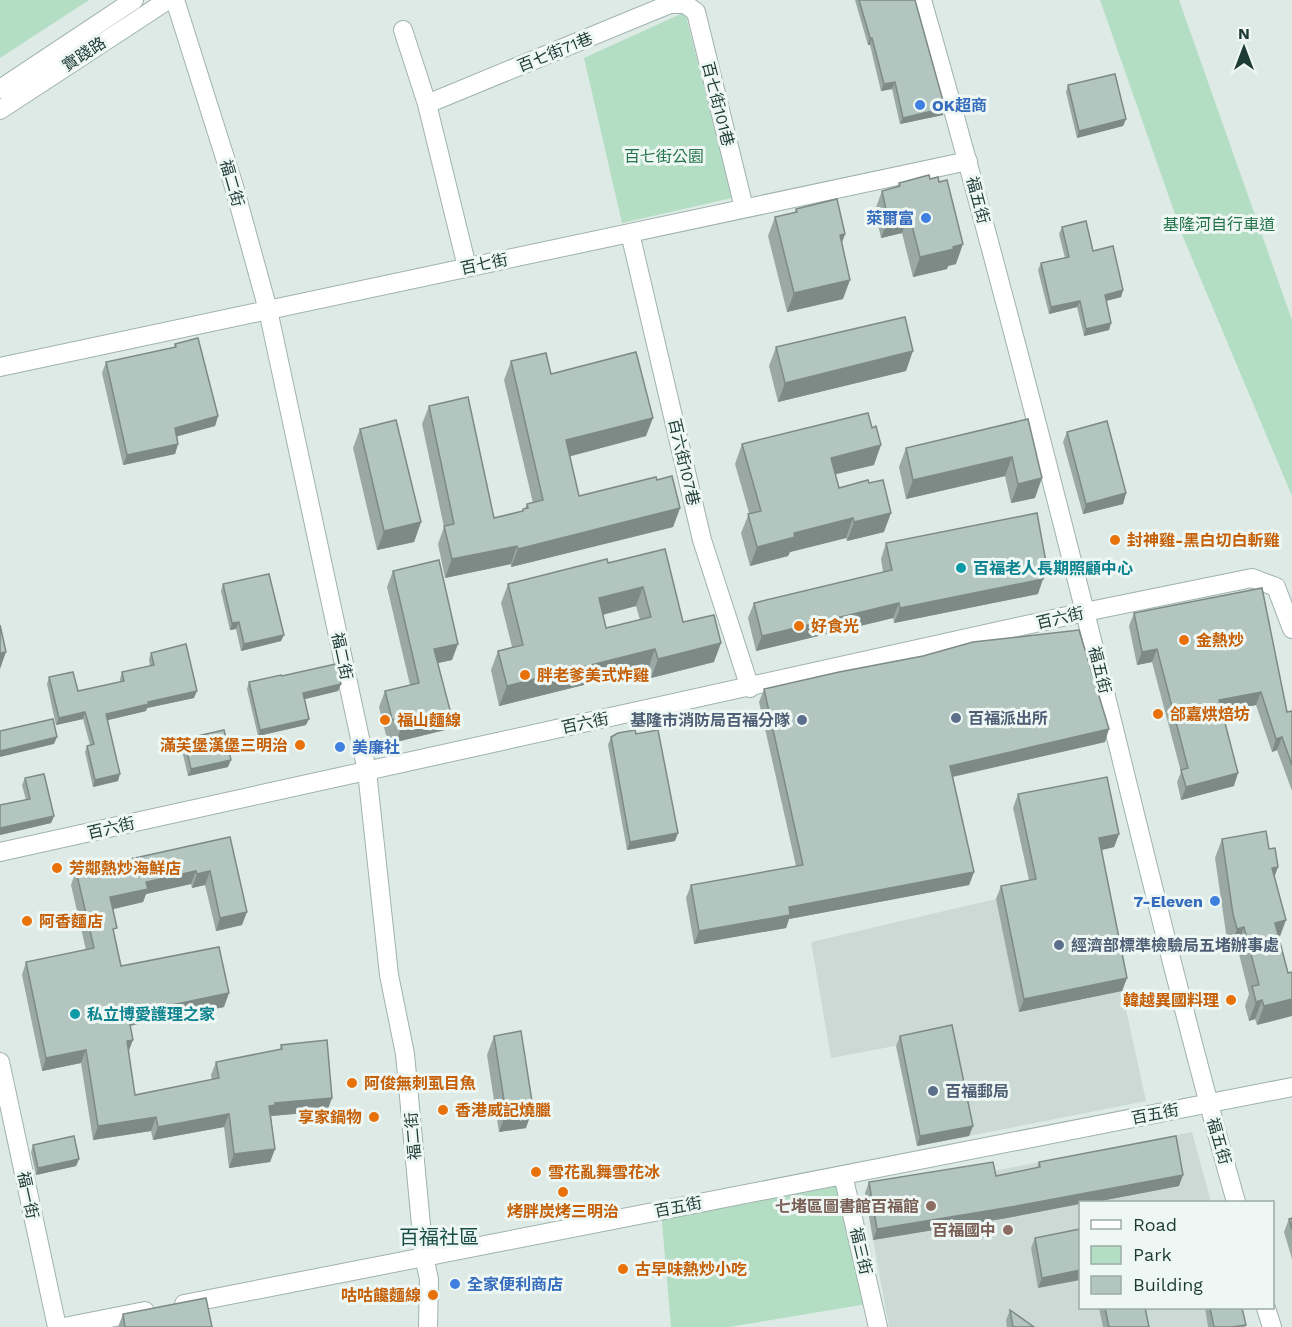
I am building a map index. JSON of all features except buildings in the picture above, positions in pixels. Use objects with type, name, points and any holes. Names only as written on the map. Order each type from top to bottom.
[{"type":"street","name":"實踐路","points":[[0,89],[134,0]]},
{"type":"street","name":"實踐路","points":[[0,110],[168,0]]},
{"type":"street","name":"福二街","points":[[175,0],[233,183],[268,310],[367,771],[389,975],[405,1054],[424,1257],[429,1279],[428,1327]]},
{"type":"street","name":"福五街","points":[[922,0],[968,161],[1085,612],[1208,1103],[1235,1201]]},
{"type":"street","name":"百七街71巷","points":[[427,105],[670,4],[685,4]]},
{"type":"street","name":"百七街101巷","points":[[685,4],[696,12],[744,208]]},
{"type":"street","points":[[403,30],[427,105],[466,267]]},
{"type":"street","name":"百七街","points":[[0,367],[968,161]]},
{"type":"street","name":"百六街107巷","points":[[630,233],[702,540],[750,688]]},
{"type":"street","name":"百六街","points":[[0,852],[750,688],[1085,612],[1252,578],[1276,587],[1292,629]]},
{"type":"street","name":"福一街","points":[[0,1062],[57,1327]]},
{"type":"street","name":"百五街","points":[[64,1327],[1292,1087]]},
{"type":"street","name":"福三街","points":[[843,1175],[878,1327]]},
{"type":"street","points":[[1266,1309],[1272,1327]]},
{"type":"shaded area","points":[[996,899],[1019,1012],[1122,991],[1146,1101],[969,1136],[948,1036],[831,1058],[811,942]]},
{"type":"shaded area","name":"百福國中","points":[[1192,1132],[1211,1201],[1079,1201],[1079,1309],[1241,1309],[1246,1327],[889,1327],[873,1240],[997,1220],[989,1172]]},
{"type":"green space","points":[[0,0],[89,0],[0,58]]},
{"type":"green space","name":"基隆河自行車道","points":[[1100,0],[1179,0],[1292,320],[1292,496],[1183,237]]},
{"type":"green space","name":"百七街公園","points":[[685,12],[732,198],[622,223],[584,58]]},
{"type":"green space","points":[[843,1175],[867,1304],[729,1327],[671,1327],[661,1210]]},
{"type":"place","name":"OK超商","points":[[920,105]]},
{"type":"place","name":"萊爾富","points":[[926,218]]},
{"type":"place","name":"封神雞-黑白切白斬雞","points":[[1115,540]]},
{"type":"place","name":"百福老人長期照顧中心","points":[[961,568]]},
{"type":"place","name":"好食光","points":[[799,626]]},
{"type":"place","name":"金熱炒","points":[[1184,640]]},
{"type":"place","name":"胖老爹美式炸雞","points":[[525,675]]},
{"type":"place","name":"郃嘉烘焙坊","points":[[1158,714]]},
{"type":"place","name":"百福派出所","points":[[956,718]]},
{"type":"place","name":"福山麵線","points":[[385,720]]},
{"type":"place","name":"基隆市消防局百福分隊","points":[[802,720]]},
{"type":"place","name":"滿芙堡漢堡三明治","points":[[300,745]]},
{"type":"place","name":"美廉社","points":[[340,747]]},
{"type":"place","name":"芳鄰熱炒海鮮店","points":[[57,868]]},
{"type":"place","name":"7-Eleven","points":[[1215,901]]},
{"type":"place","name":"阿香麵店","points":[[27,921]]},
{"type":"place","name":"經濟部標準檢驗局五堵辦事處","points":[[1059,945]]},
{"type":"place","name":"韓越異國料理","points":[[1231,1000]]},
{"type":"place","name":"私立博愛護理之家","points":[[75,1014]]},
{"type":"place","name":"阿俊無刺虱目魚","points":[[352,1083]]},
{"type":"place","name":"百福郵局","points":[[933,1091]]},
{"type":"place","name":"香港威記燒臘","points":[[443,1110]]},
{"type":"place","name":"享家鍋物","points":[[374,1117]]},
{"type":"place","name":"雪花亂舞雪花冰","points":[[536,1172]]},
{"type":"place","name":"烤胖炭烤三明治","points":[[563,1192]]},
{"type":"place","name":"七堵區圖書館百福館","points":[[931,1206]]},
{"type":"place","name":"百福國中","points":[[1008,1230]]},
{"type":"place","name":"古早味熱炒小吃","points":[[623,1269]]},
{"type":"place","name":"全家便利商店","points":[[455,1284]]},
{"type":"place","name":"咕咕饞麵線","points":[[433,1295]]},
{"type":"district","name":"百福社區","points":[[439,1237]]}]
